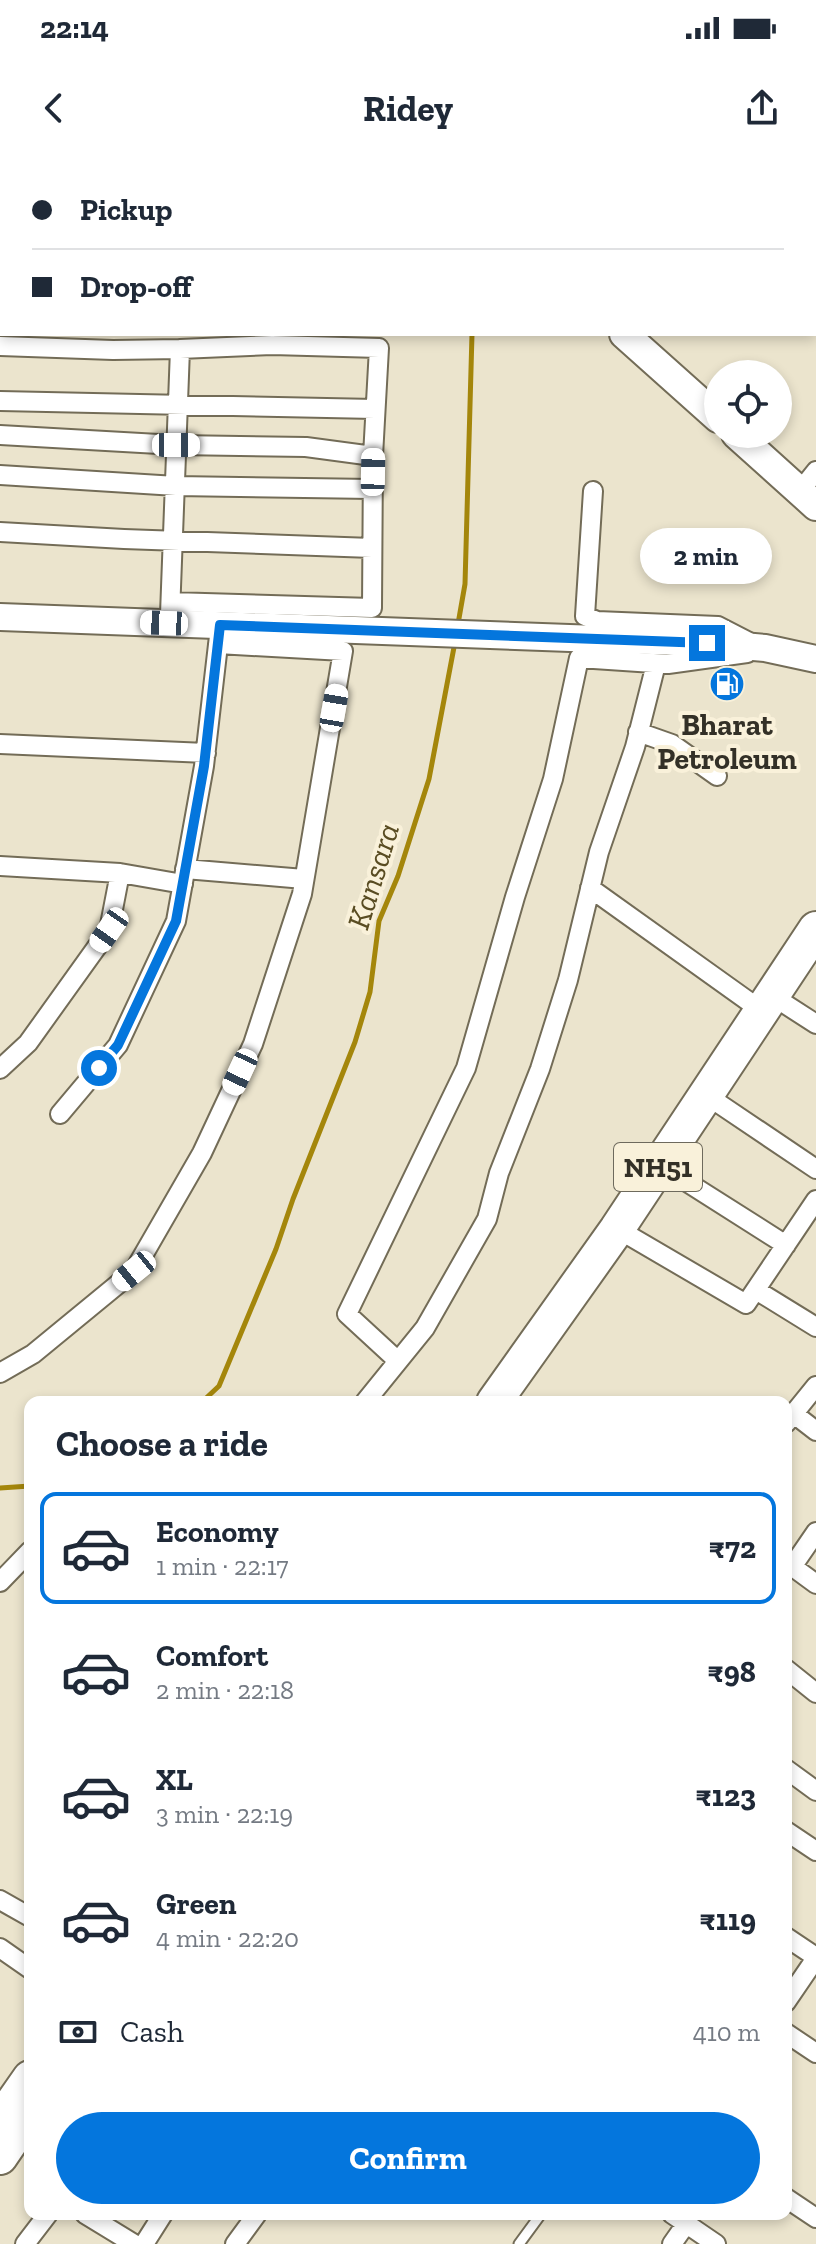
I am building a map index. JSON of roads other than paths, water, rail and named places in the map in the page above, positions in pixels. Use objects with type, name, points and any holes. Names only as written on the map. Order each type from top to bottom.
[{"type":"highway","name":"NH51","points":[[515,1396],[718,1103],[816,929]]},
{"type":"highway","name":"NH51","points":[[498,1396],[774,1007],[816,958]]},
{"type":"highway","points":[[0,2121],[24,2087]]},
{"type":"highway","points":[[0,2157],[24,2122]]},
{"type":"main road","points":[[635,339],[704,405]]},
{"type":"main road","points":[[755,448],[811,489]]},
{"type":"street","points":[[0,346],[29,340],[173,344],[273,339],[378,341],[372,489],[372,608],[0,617]]},
{"type":"street","points":[[171,613],[177,404],[173,344]]},
{"type":"street","points":[[0,401],[375,409]]},
{"type":"street","points":[[0,435],[176,445],[306,447],[373,456]]},
{"type":"street","points":[[0,475],[176,486],[372,489]]},
{"type":"street","points":[[593,491],[585,616],[597,621],[718,626],[762,648]]},
{"type":"street","points":[[0,532],[372,548]]},
{"type":"street","points":[[0,1373],[33,1354],[134,1271],[202,1153],[253,1044],[302,894],[343,651],[228,631],[171,613]]},
{"type":"street","points":[[228,631],[707,643],[762,648],[816,659]]},
{"type":"street","points":[[60,1114],[118,1045],[176,921],[228,631]]},
{"type":"street","points":[[398,1361],[347,1314],[466,1068],[553,779],[579,658],[656,664],[733,656],[762,648]]},
{"type":"street","points":[[370,1396],[425,1328],[487,1219],[499,1173],[545,1054],[568,980],[599,852],[638,732],[656,664]]},
{"type":"street","points":[[638,732],[672,744],[717,776]]},
{"type":"street","points":[[0,744],[206,753]]},
{"type":"street","points":[[0,884],[4,866],[184,877],[304,879]]},
{"type":"street","points":[[0,1069],[28,1043],[109,930],[120,873]]},
{"type":"street","points":[[590,888],[774,1007],[816,1024]]},
{"type":"street","points":[[718,1103],[816,1169]]},
{"type":"street","points":[[671,1172],[786,1245]]},
{"type":"street","points":[[628,1235],[746,1304],[816,1200]]},
{"type":"street","points":[[799,1225],[816,1235]]},
{"type":"street","points":[[756,1290],[816,1327]]},
{"type":"street","points":[[792,1416],[816,1386]]},
{"type":"street","points":[[792,1420],[816,1431]]},
{"type":"street","points":[[792,1560],[816,1532]]},
{"type":"street","points":[[0,1582],[24,1557]]},
{"type":"street","points":[[792,1566],[816,1584]]},
{"type":"street","points":[[792,1674],[816,1693]]},
{"type":"street","points":[[792,1773],[816,1791]]},
{"type":"street","points":[[792,1835],[816,1851]]},
{"type":"street","points":[[0,1900],[24,1914]]},
{"type":"street","points":[[792,1941],[816,1958],[792,1993]]},
{"type":"street","points":[[0,1948],[24,1965]]},
{"type":"street","points":[[792,2037],[816,2053]]},
{"type":"street","points":[[792,2202],[816,2218]]},
{"type":"street","points":[[25,2244],[43,2220]]},
{"type":"street","points":[[95,2220],[134,2244]]},
{"type":"street","points":[[144,2244],[159,2220]]},
{"type":"street","points":[[235,2244],[253,2220]]},
{"type":"street","points":[[672,2244],[679,2220]]},
{"type":"street","points":[[680,2220],[716,2244]]},
{"type":"lane","points":[[519,2244],[537,2220]]},
{"type":"waterway","name":"Kansara","points":[[458,624],[465,584],[472,336]]},
{"type":"waterway","name":"Kansara","points":[[208,1396],[219,1386],[276,1249],[355,1042],[370,992],[379,921],[398,876],[429,779],[455,642]]},
{"type":"waterway","name":"Kansara","points":[[0,1488],[24,1486]]},
{"type":"place","name":"Bharat Petroleum","points":[[727,684]]}]
